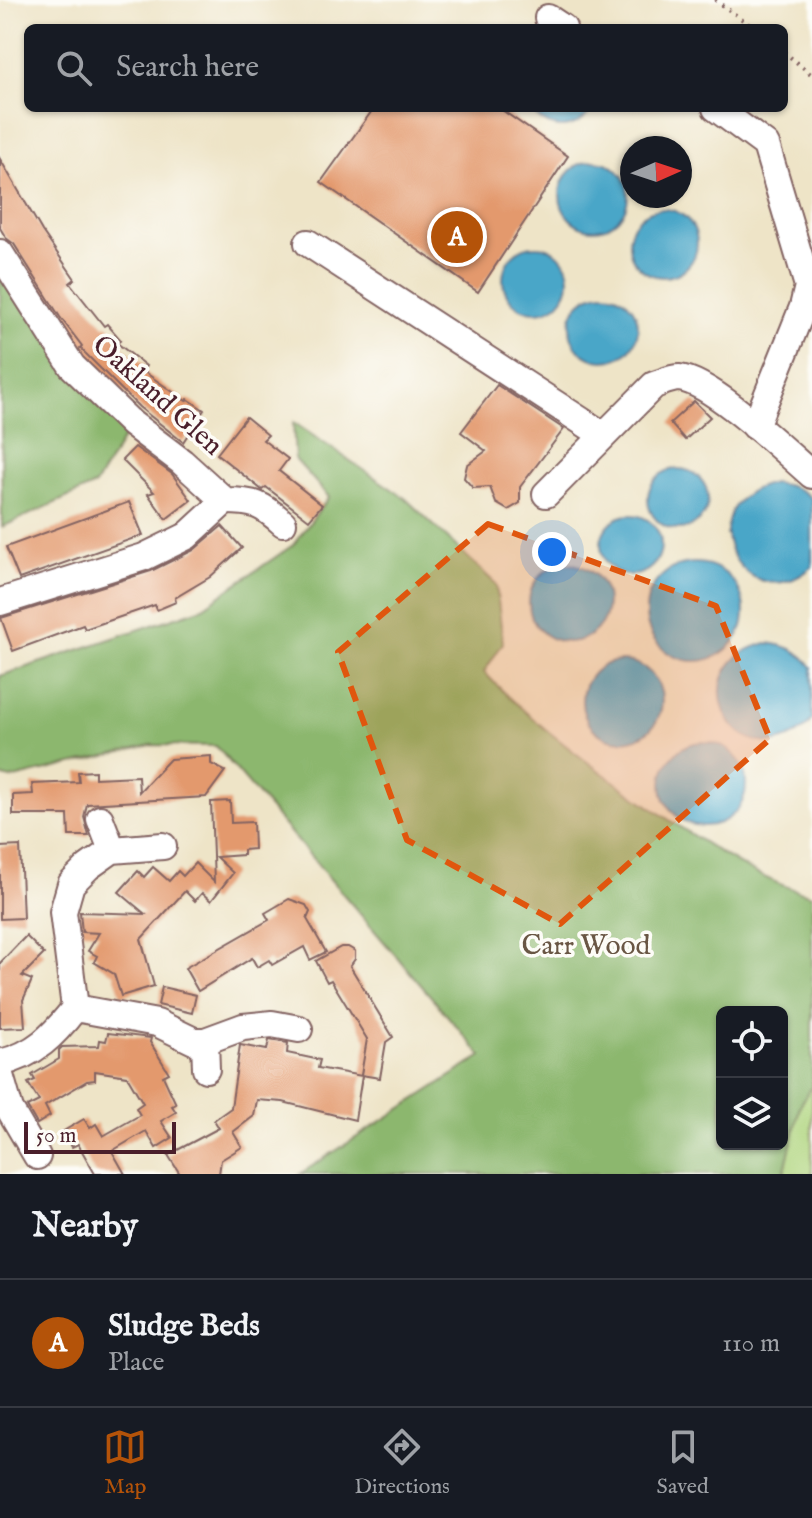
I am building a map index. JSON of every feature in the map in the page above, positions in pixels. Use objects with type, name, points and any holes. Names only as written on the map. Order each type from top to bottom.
[{"type":"street","points":[[721,112],[766,145],[808,286],[803,307],[755,426]]},
{"type":"street","points":[[308,243],[603,435]]},
{"type":"street","name":"Oakland Glen","points":[[0,253],[72,366],[132,424],[182,462],[225,501],[263,505],[283,523]]},
{"type":"street","points":[[546,494],[654,385],[677,378],[703,387],[812,475]]},
{"type":"street","name":"Oakland Glen","points":[[0,602],[144,557],[187,536],[225,501]]},
{"type":"street","points":[[100,819],[112,850]]},
{"type":"street","points":[[0,1063],[34,1052],[56,1032],[75,1008],[63,912],[71,884],[112,850],[163,846]]},
{"type":"street","points":[[75,1008],[157,1023],[194,1041],[205,1041],[243,1027],[272,1024],[299,1029]]},
{"type":"street","points":[[205,1041],[206,1069]]},
{"type":"street","points":[[0,1075],[10,1110],[37,1156]]},
{"type":"path","points":[[715,0],[748,24]]},
{"type":"path","points":[[788,55],[812,75]]},
{"type":"highlighted area","points":[[488,524],[716,606],[770,739],[560,924],[407,840],[338,652]]},
{"type":"green space","points":[[0,253],[132,424],[95,485],[2,527]]},
{"type":"green space","name":"Carr Wood","points":[[293,422],[405,498],[496,584],[503,643],[484,672],[505,693],[573,751],[671,821],[757,874],[812,895],[812,1085],[800,1106],[784,1174],[300,1174],[482,1056],[216,746],[151,745],[10,779],[0,776],[0,676],[200,609],[293,545],[329,497],[295,459]]},
{"type":"green space","points":[[812,1085],[812,1174],[784,1174],[800,1106]]},
{"type":"water","points":[[534,112],[590,112],[578,122],[562,127],[553,126]]},
{"type":"water","points":[[594,161],[618,171],[620,208],[625,208],[618,219],[594,229],[570,219],[560,195],[570,171]]},
{"type":"water","points":[[663,209],[687,219],[697,243],[687,267],[663,277],[639,267],[629,243],[639,219]]},
{"type":"water","points":[[536,246],[549,249],[559,256],[566,266],[569,279],[566,292],[559,302],[549,309],[536,312],[523,309],[513,302],[506,292],[503,279],[506,266],[513,256],[523,249]]},
{"type":"water","points":[[604,293],[628,303],[638,327],[628,351],[604,361],[580,351],[570,327],[580,303]]},
{"type":"water","points":[[678,469],[689,471],[699,478],[706,488],[706,510],[699,520],[689,527],[678,529],[667,527],[657,520],[650,510],[648,499],[650,488],[657,478],[667,471]]},
{"type":"water","points":[[773,483],[804,492],[812,499],[812,567],[787,581],[765,581],[746,571],[733,555],[727,534],[731,513],[746,495]]},
{"type":"water","points":[[631,515],[643,517],[652,524],[659,533],[659,557],[652,566],[643,573],[631,575],[619,573],[610,566],[603,557],[601,545],[603,533],[610,524],[619,517]]},
{"type":"water","points":[[695,563],[714,566],[730,577],[741,593],[744,612],[741,631],[730,647],[714,658],[695,661],[676,658],[660,647],[649,631],[646,612],[649,593],[660,577],[676,566]]},
{"type":"water","points":[[560,564],[576,564],[590,570],[601,581],[607,603],[601,625],[590,636],[576,642],[560,642],[546,636],[535,625],[529,611],[529,595],[535,581],[546,570]]},
{"type":"water","points":[[767,643],[792,650],[812,667],[812,719],[799,733],[789,738],[766,742],[747,737],[732,725],[723,708],[721,689],[727,670],[742,654]]},
{"type":"water","points":[[614,661],[630,661],[651,672],[662,693],[662,709],[651,730],[630,741],[614,741],[600,735],[588,723],[582,709],[582,693],[588,679],[600,667]]},
{"type":"water","points":[[704,742],[720,745],[734,754],[743,768],[746,784],[743,800],[734,814],[720,823],[704,826],[688,823],[674,814],[665,800],[662,784],[665,768],[674,754],[688,745]]},
{"type":"building","points":[[371,112],[505,112],[568,156],[478,292],[321,182]]},
{"type":"building","points":[[0,159],[42,231],[75,279],[70,283],[104,326],[107,324],[121,340],[117,343],[146,366],[143,371],[204,410],[183,442],[139,407],[80,348],[82,346],[14,244],[6,238],[0,228]]},
{"type":"building","points":[[497,385],[564,429],[520,487],[520,503],[508,510],[496,503],[490,487],[473,488],[464,478],[467,465],[486,451],[461,432]]},
{"type":"building","points":[[694,401],[710,417],[685,440],[670,423]]},
{"type":"building","points":[[246,417],[268,435],[263,440],[288,459],[279,471],[322,505],[309,520],[266,487],[262,490],[217,454]]},
{"type":"building","points":[[135,447],[172,474],[191,500],[166,519],[148,494],[154,492],[122,460]]},
{"type":"building","points":[[129,502],[143,535],[19,579],[6,547]]},
{"type":"building","points":[[222,526],[242,548],[210,577],[175,598],[176,602],[157,610],[155,605],[85,629],[83,625],[13,651],[1,618],[151,571],[194,550]]},
{"type":"building","points":[[211,756],[211,764],[225,771],[206,797],[87,804],[84,817],[89,836],[69,836],[68,815],[13,815],[13,795],[33,794],[32,784],[79,782],[78,772],[95,771],[95,778],[138,776],[139,792],[170,759]]},
{"type":"building","points":[[230,801],[231,823],[253,822],[254,849],[243,850],[243,855],[216,857],[233,873],[211,901],[202,893],[195,901],[185,891],[141,939],[154,986],[121,996],[114,974],[94,962],[97,956],[88,951],[99,933],[82,932],[80,912],[145,914],[119,892],[138,871],[144,877],[153,867],[169,881],[178,871],[183,876],[195,863],[214,882],[211,802]]},
{"type":"building","points":[[20,846],[23,918],[0,919],[0,847]]},
{"type":"building","points":[[289,899],[306,905],[310,912],[307,919],[326,952],[310,960],[304,947],[272,965],[269,960],[257,967],[252,958],[198,991],[185,968],[269,920],[265,913]]},
{"type":"building","points":[[26,936],[44,954],[22,976],[32,980],[23,1000],[25,1027],[0,1028],[0,963]]},
{"type":"building","points":[[341,947],[355,951],[355,959],[350,966],[393,1037],[386,1042],[380,1078],[361,1075],[367,1039],[316,961]]},
{"type":"building","points":[[162,987],[196,995],[192,1013],[158,1005]]},
{"type":"building","points":[[108,1033],[151,1038],[150,1042],[169,1073],[163,1076],[176,1104],[172,1106],[176,1112],[161,1121],[172,1138],[156,1148],[146,1131],[112,1151],[125,1174],[95,1174],[78,1144],[72,1147],[62,1132],[84,1119],[90,1128],[96,1124],[103,1136],[140,1115],[136,1108],[143,1103],[127,1076],[95,1071],[95,1080],[87,1081],[45,1106],[50,1116],[37,1124],[27,1107],[39,1101],[28,1083],[35,1080],[32,1075],[59,1059],[62,1047],[99,1046],[100,1040],[106,1041]]},
{"type":"building","points":[[269,1040],[288,1043],[287,1053],[320,1060],[318,1068],[362,1076],[355,1120],[283,1102],[257,1100],[254,1116],[233,1132],[242,1147],[221,1160],[219,1174],[180,1174],[168,1155],[219,1128],[214,1120],[231,1108],[240,1045],[267,1050]]},
{"type":"place","name":"Sludge Beds","points":[[457,237]]}]
